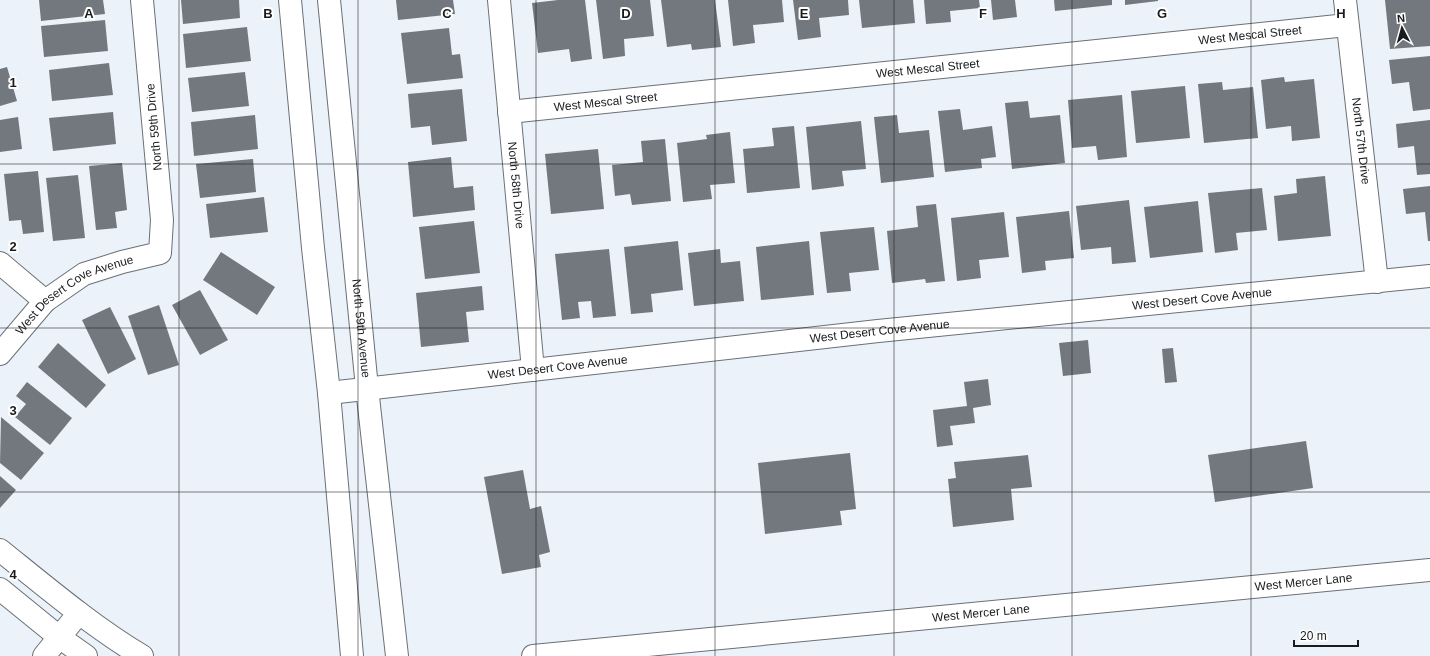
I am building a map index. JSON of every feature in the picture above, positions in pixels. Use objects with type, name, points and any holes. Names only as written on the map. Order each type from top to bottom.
[{"type":"street","name":"North 59th Drive","points":[[142,0],[162,220],[160,254]]},
{"type":"street","points":[[290,0],[329,393],[352,656]]},
{"type":"street","name":"North 59th Avenue","points":[[329,0],[367,388],[397,656]]},
{"type":"street","name":"North 58th Drive","points":[[499,0],[533,370]]},
{"type":"street","name":"North 57th Drive","points":[[1345,0],[1376,282]]},
{"type":"street","name":"West Mescal Street","points":[[509,112],[1347,25]]},
{"type":"street","name":"West Desert Cove Avenue","points":[[0,354],[45,301],[84,274],[122,262],[160,254]]},
{"type":"street","points":[[0,263],[45,301]]},
{"type":"street","name":"West Desert Cove Avenue","points":[[329,393],[878,331],[1430,276]]},
{"type":"street","points":[[0,550],[79,613],[142,656]]},
{"type":"street","name":"West Mercer Lane","points":[[533,656],[1430,570]]},
{"type":"street","points":[[0,590],[59,637],[86,656]]},
{"type":"street","points":[[44,656],[79,613]]},
{"type":"building","points":[[39,0],[103,0],[105,14],[41,21]]},
{"type":"building","points":[[181,0],[239,0],[240,18],[183,24]]},
{"type":"building","points":[[396,0],[453,0],[455,14],[398,20]]},
{"type":"building","points":[[558,0],[585,0],[592,59],[571,62],[569,49],[538,53],[532,3]]},
{"type":"building","points":[[596,0],[650,0],[654,36],[624,39],[625,56],[603,59]]},
{"type":"building","points":[[661,0],[715,0],[721,47],[692,50],[691,44],[667,47]]},
{"type":"building","points":[[728,0],[782,0],[784,22],[753,25],[755,43],[733,46]]},
{"type":"building","points":[[793,0],[848,0],[849,15],[819,18],[821,37],[798,40]]},
{"type":"building","points":[[859,0],[913,0],[915,23],[862,28]]},
{"type":"building","points":[[924,0],[979,0],[980,8],[950,11],[951,22],[926,24]]},
{"type":"building","points":[[991,0],[1015,0],[1017,17],[993,20]]},
{"type":"building","points":[[1054,0],[1112,0],[1112,5],[1055,11]]},
{"type":"building","points":[[1125,0],[1158,0],[1158,1],[1125,5]]},
{"type":"building","points":[[1385,0],[1430,0],[1430,46],[1390,49]]},
{"type":"building","points":[[105,20],[108,51],[44,57],[41,26]]},
{"type":"building","points":[[247,27],[251,61],[186,68],[183,34]]},
{"type":"building","points":[[449,28],[452,55],[460,54],[463,78],[407,84],[401,33]]},
{"type":"building","points":[[1430,56],[1430,109],[1413,111],[1409,82],[1392,84],[1389,60]]},
{"type":"building","points":[[109,63],[113,95],[52,101],[49,70]]},
{"type":"building","points":[[7,67],[17,101],[0,106],[0,69]]},
{"type":"building","points":[[245,72],[249,106],[192,112],[188,78]]},
{"type":"building","points":[[1284,77],[1285,82],[1314,79],[1320,138],[1292,141],[1291,126],[1266,129],[1261,80]]},
{"type":"building","points":[[1222,82],[1223,90],[1253,87],[1258,138],[1204,143],[1198,84]]},
{"type":"building","points":[[1185,86],[1190,138],[1136,143],[1131,91]]},
{"type":"building","points":[[462,89],[467,141],[432,145],[430,126],[411,128],[408,94]]},
{"type":"building","points":[[1122,95],[1127,157],[1098,160],[1096,146],[1072,148],[1068,100]]},
{"type":"building","points":[[1028,101],[1030,118],[1060,115],[1065,163],[1012,169],[1005,103]]},
{"type":"building","points":[[960,109],[963,130],[992,126],[996,157],[981,159],[982,168],[945,172],[938,111]]},
{"type":"building","points":[[113,112],[116,144],[53,151],[49,118]]},
{"type":"building","points":[[255,115],[258,149],[194,156],[191,122]]},
{"type":"building","points":[[897,115],[899,133],[929,130],[934,177],[881,183],[874,117]]},
{"type":"building","points":[[18,117],[22,149],[0,152],[0,120]]},
{"type":"building","points":[[1430,120],[1430,174],[1417,175],[1414,146],[1398,148],[1396,124]]},
{"type":"building","points":[[861,121],[866,169],[842,171],[844,186],[812,190],[806,127]]},
{"type":"building","points":[[794,126],[800,188],[747,193],[743,149],[774,146],[772,128]]},
{"type":"building","points":[[730,132],[735,183],[710,185],[712,199],[683,202],[677,143],[707,139],[706,135]]},
{"type":"building","points":[[665,139],[671,201],[632,205],[630,194],[615,196],[612,165],[643,162],[641,141]]},
{"type":"building","points":[[598,149],[604,209],[551,214],[545,154]]},
{"type":"building","points":[[451,157],[454,188],[473,186],[475,210],[413,217],[408,162]]},
{"type":"building","points":[[253,159],[256,192],[200,198],[196,164]]},
{"type":"building","points":[[122,163],[127,210],[115,212],[117,228],[96,230],[89,166]]},
{"type":"building","points":[[38,171],[44,232],[23,234],[21,220],[9,221],[4,174]]},
{"type":"building","points":[[78,175],[85,238],[53,241],[46,178]]},
{"type":"building","points":[[1325,176],[1331,236],[1278,241],[1274,196],[1297,193],[1296,179]]},
{"type":"building","points":[[1430,186],[1430,241],[1428,241],[1425,212],[1406,214],[1403,189]]},
{"type":"building","points":[[1262,188],[1267,230],[1236,233],[1238,250],[1215,253],[1208,193]]},
{"type":"building","points":[[264,197],[268,232],[210,238],[206,204]]},
{"type":"building","points":[[1129,200],[1136,262],[1112,264],[1111,247],[1081,250],[1076,206]]},
{"type":"building","points":[[1198,201],[1203,252],[1150,258],[1144,207]]},
{"type":"building","points":[[936,204],[945,281],[926,283],[925,279],[892,283],[887,231],[918,227],[916,206]]},
{"type":"building","points":[[1069,211],[1074,258],[1045,261],[1046,270],[1022,273],[1016,217]]},
{"type":"building","points":[[1004,212],[1009,257],[979,260],[981,278],[957,281],[951,218]]},
{"type":"building","points":[[474,221],[480,273],[425,279],[419,227]]},
{"type":"building","points":[[874,227],[879,270],[849,273],[851,291],[827,293],[820,232]]},
{"type":"building","points":[[678,241],[683,290],[651,294],[653,312],[631,314],[624,247]]},
{"type":"building","points":[[809,241],[814,295],[761,300],[756,247]]},
{"type":"building","points":[[609,249],[616,316],[593,318],[591,301],[578,302],[580,318],[562,320],[555,254]]},
{"type":"building","points":[[720,249],[721,263],[740,261],[744,301],[694,306],[688,253]]},
{"type":"building","points":[[221,252],[275,287],[257,315],[203,280]]},
{"type":"building","points":[[482,286],[484,310],[466,312],[469,342],[421,347],[416,293]]},
{"type":"building","points":[[200,290],[228,340],[200,355],[172,305]]},
{"type":"building","points":[[159,305],[179,365],[148,375],[128,316]]},
{"type":"building","points":[[110,307],[136,359],[108,374],[82,320]]},
{"type":"building","points":[[1088,340],[1091,373],[1063,376],[1059,343]]},
{"type":"building","points":[[58,343],[106,385],[86,408],[38,367]]},
{"type":"building","points":[[1173,348],[1177,382],[1165,383],[1162,349]]},
{"type":"building","points":[[988,379],[991,405],[973,408],[975,423],[950,426],[953,445],[937,447],[933,410],[967,406],[964,382]]},
{"type":"building","points":[[27,382],[72,418],[50,445],[15,417],[26,404],[16,396]]},
{"type":"building","points":[[1,417],[44,453],[21,480],[0,463]]},
{"type":"building","points":[[1306,441],[1313,488],[1215,502],[1208,455]]},
{"type":"building","points":[[850,453],[856,509],[840,511],[842,525],[765,534],[758,463]]},
{"type":"building","points":[[1028,455],[1032,487],[1011,489],[1014,520],[953,527],[948,479],[956,478],[954,462]]},
{"type":"building","points":[[523,470],[530,509],[541,506],[550,552],[539,555],[541,567],[502,574],[484,477]]},
{"type":"building","points":[[0,476],[16,490],[0,508]]}]
